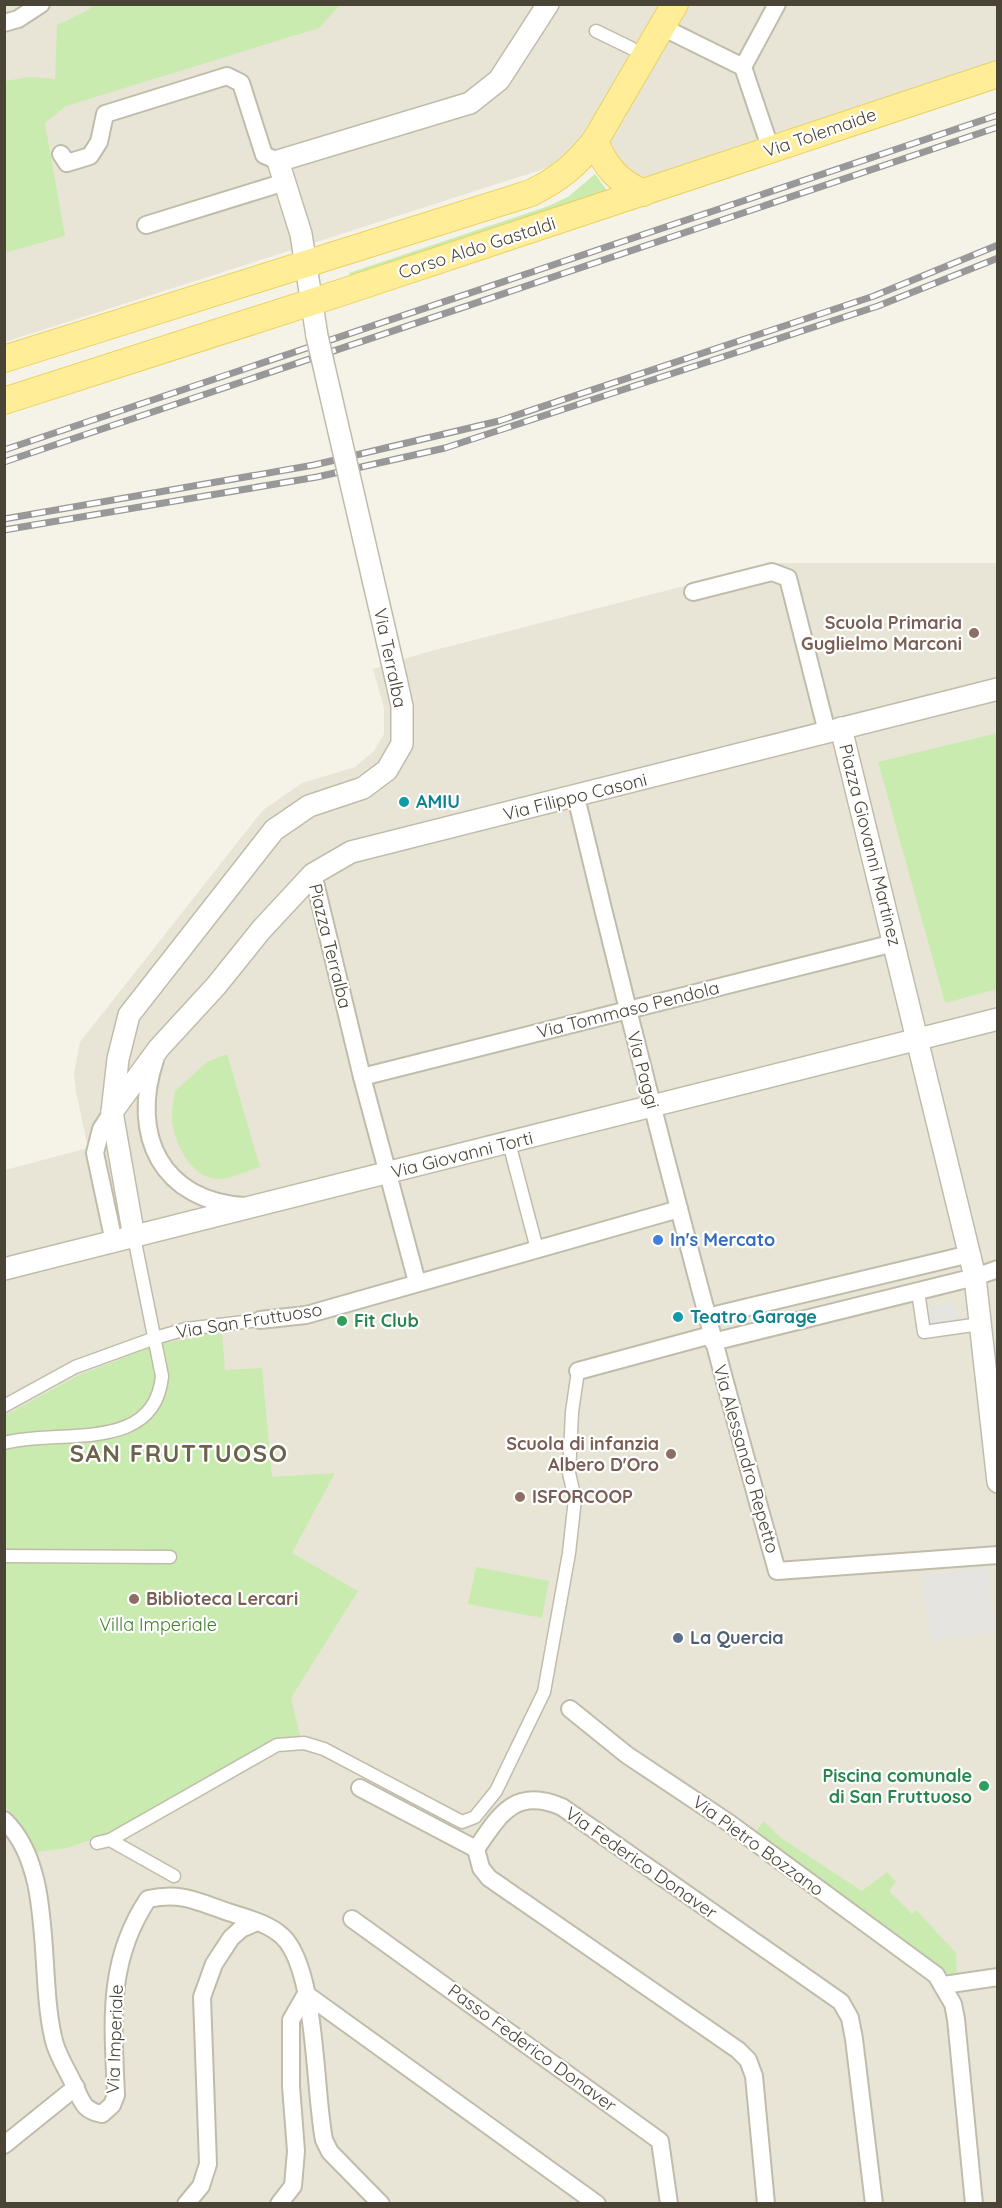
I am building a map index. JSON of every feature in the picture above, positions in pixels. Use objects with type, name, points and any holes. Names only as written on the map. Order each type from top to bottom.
[{"type":"main road","name":"Corso Aldo Gastaldi","points":[[4,359],[531,193],[560,179],[580,161],[595,141],[675,4]]},
{"type":"main road","name":"Via Tolemaide","points":[[643,193],[998,74]]},
{"type":"main road","points":[[595,141],[602,161],[622,182],[643,193]]},
{"type":"main road","name":"Corso Aldo Gastaldi","points":[[4,401],[312,303],[643,193]]},
{"type":"street","points":[[4,23],[18,19],[41,4]]},
{"type":"street","points":[[61,154],[67,163],[90,156],[99,142],[105,114],[227,76],[241,83],[264,155],[278,161],[470,104],[499,80],[548,4]]},
{"type":"street","points":[[743,68],[777,4]]},
{"type":"street","points":[[662,27],[743,68],[771,150]]},
{"type":"street","points":[[596,31],[631,48]]},
{"type":"street","points":[[278,161],[307,262],[312,303]]},
{"type":"street","points":[[146,225],[285,182]]},
{"type":"street","name":"Via Terralba","points":[[112,1112],[118,1059],[129,1015],[274,830],[309,806],[363,788],[387,770],[402,744],[402,706],[316,336],[312,303]]},
{"type":"street","name":"Piazza Giovanni Martinez","points":[[693,592],[772,572],[788,578],[894,943],[970,1254],[975,1277],[998,1482]]},
{"type":"street","name":"Piazza Giovanni Martinez","points":[[834,730],[998,689]]},
{"type":"street","name":"Via Filippo Casoni","points":[[313,874],[351,852],[834,730]]},
{"type":"street","name":"Via Paggi","points":[[576,797],[627,1010],[712,1338]]},
{"type":"street","name":"Piazza Terralba","points":[[114,1242],[94,1153],[101,1129],[159,1048],[216,986],[261,930],[313,874]]},
{"type":"street","name":"Piazza Terralba","points":[[313,874],[362,1077],[417,1282]]},
{"type":"street","name":"Via Tommaso Pendola","points":[[362,1077],[894,943]]},
{"type":"street","points":[[918,1039],[998,1019]]},
{"type":"street","name":"Via Giovanni Torti","points":[[4,1269],[918,1039]]},
{"type":"street","name":"Piazza Terralba","points":[[159,1048],[146,1086],[147,1128],[153,1152],[183,1186],[205,1197],[230,1205],[256,1206]]},
{"type":"street","points":[[4,1443],[109,1432],[130,1427],[154,1404],[161,1389],[162,1376],[112,1112]]},
{"type":"street","points":[[510,1143],[537,1249]]},
{"type":"street","name":"Via San Fruttuoso","points":[[4,1406],[75,1367],[155,1338],[186,1329],[306,1316],[417,1282],[679,1209]]},
{"type":"street","points":[[707,1317],[970,1254]]},
{"type":"street","points":[[97,1843],[110,1840],[276,1745],[304,1743],[324,1749],[462,1822],[476,1817],[496,1791],[544,1692],[569,1553],[575,1499],[569,1473],[572,1412],[578,1371],[712,1338],[918,1292],[998,1269]]},
{"type":"street","points":[[918,1292],[924,1332],[980,1323]]},
{"type":"street","name":"Via Alessandro Repetto","points":[[712,1338],[777,1571],[998,1555]]},
{"type":"street","points":[[4,1556],[170,1557]]},
{"type":"street","name":"Via Pietro Bozzano","points":[[570,1709],[627,1755],[729,1823],[936,1975],[944,1985],[953,2004],[956,2019],[974,2204]]},
{"type":"street","points":[[360,1788],[476,1849],[481,1868],[489,1878],[738,2050],[748,2060],[754,2076],[766,2204]]},
{"type":"street","points":[[476,1849],[499,1816],[513,1804],[496,1791]]},
{"type":"street","name":"Via Federico Donaver","points":[[513,1804],[531,1800],[547,1801],[562,1807],[841,2002],[850,2018],[854,2038],[874,2204]]},
{"type":"street","name":"Via Imperiale","points":[[4,1820],[12,1827],[33,1864],[54,2040],[82,2104],[91,2112],[102,2114],[112,2105],[116,2095],[112,2018],[114,1987],[136,1916],[148,1899],[171,1894],[257,1922],[280,1934],[293,1949],[299,1961],[306,1994]]},
{"type":"street","points":[[110,1840],[174,1876]]},
{"type":"street","points":[[221,1910],[233,1924],[231,1938]]},
{"type":"street","name":"Passo Federico Donaver","points":[[352,1919],[660,2141],[669,2204]]},
{"type":"street","points":[[186,2204],[201,2186],[208,2164],[202,1997],[214,1964],[231,1938],[241,1929],[257,1922]]},
{"type":"street","points":[[944,1985],[998,1977]]},
{"type":"street","points":[[279,2204],[293,2186],[296,2151],[291,2086],[291,2020],[306,1994]]},
{"type":"street","points":[[306,1994],[324,2140],[330,2152],[381,2204]]},
{"type":"street","points":[[306,1994],[597,2204]]},
{"type":"street","points":[[4,2145],[76,2087]]},
{"type":"shaded area","points":[[5,5],[997,5],[997,61],[642,188],[575,159],[5,342]]},
{"type":"shaded area","points":[[774,563],[997,563],[997,2203],[5,2204],[5,1170],[88,1148],[74,1073],[80,1042],[263,810],[302,783],[355,767],[374,751],[384,734],[384,708],[373,669],[427,652]]},
{"type":"shaded area","points":[[954,1302],[958,1323],[928,1328],[924,1307]]},
{"type":"shaded area","points":[[988,1567],[996,1632],[930,1640],[922,1575]]},
{"type":"green space","points":[[93,5],[340,5],[319,28],[66,106],[45,123],[65,236],[5,253],[5,81],[29,77],[55,79],[57,25],[88,10]]},
{"type":"green space","points":[[595,174],[608,192],[351,278],[349,273],[546,207],[568,197]]},
{"type":"green space","points":[[997,733],[997,989],[945,1003],[878,762]]},
{"type":"green space","points":[[227,1054],[260,1167],[218,1179],[199,1172],[184,1156],[175,1135],[172,1112],[175,1091],[207,1062]]},
{"type":"green space","name":"Villa Imperiale","points":[[222,1331],[225,1370],[262,1368],[272,1477],[335,1473],[292,1553],[358,1591],[291,1698],[300,1736],[275,1738],[108,1834],[67,1848],[36,1852],[18,1822],[5,1806],[4,1416],[79,1375],[157,1345]]},
{"type":"green space","points":[[476,1567],[549,1581],[542,1618],[468,1604]]},
{"type":"green space","points":[[764,1821],[781,1838],[862,1891],[887,1872],[896,1882],[889,1891],[912,1914],[916,1910],[956,1953],[957,1976],[944,1972],[753,1835]]},
{"type":"railway","points":[[4,450],[998,115]]},
{"type":"railway","points":[[4,462],[998,127]]},
{"type":"railway","points":[[4,519],[314,465],[499,421],[874,296],[998,245]]},
{"type":"railway","points":[[4,530],[317,477],[445,448],[878,306],[998,258]]},
{"type":"place","name":"Scuola Primaria Guglielmo Marconi","points":[[974,633]]},
{"type":"place","name":"AMIU","points":[[404,802]]},
{"type":"place","name":"In's Mercato","points":[[658,1240]]},
{"type":"place","name":"Teatro Garage","points":[[678,1317]]},
{"type":"place","name":"Fit Club","points":[[342,1321]]},
{"type":"place","name":"Scuola di infanzia Albero D'Oro","points":[[671,1454]]},
{"type":"place","name":"ISFORCOOP","points":[[520,1497]]},
{"type":"place","name":"Biblioteca Lercari","points":[[134,1599]]},
{"type":"place","name":"La Quercia","points":[[678,1638]]},
{"type":"place","name":"Piscina comunale di San Fruttuoso","points":[[984,1786]]},
{"type":"district","name":"SAN FRUTTUOSO","points":[[179,1454]]}]
